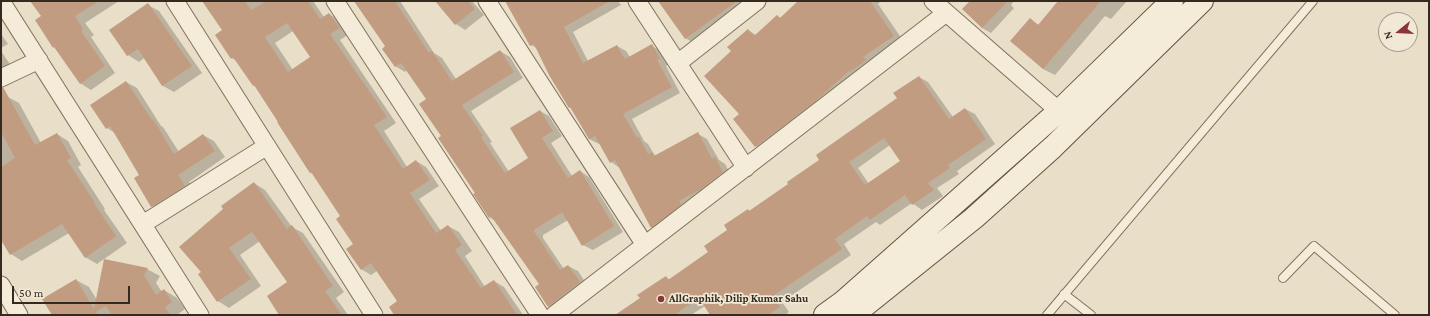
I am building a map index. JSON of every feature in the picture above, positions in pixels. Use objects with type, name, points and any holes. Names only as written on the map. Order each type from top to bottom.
[{"type":"street","points":[[2,1],[200,315]]},
{"type":"street","points":[[175,1],[374,315]]},
{"type":"street","points":[[335,1],[540,315]]},
{"type":"street","points":[[487,1],[645,245]]},
{"type":"street","points":[[637,1],[746,168]]},
{"type":"street","points":[[678,63],[757,1]]},
{"type":"street","points":[[933,1],[1059,111]]},
{"type":"street","points":[[824,315],[849,296],[1059,111],[1172,1]]},
{"type":"street","points":[[855,315],[974,218],[1053,147],[1202,1]]},
{"type":"street","points":[[554,315],[946,13]]},
{"type":"street","points":[[1,78],[39,60]]},
{"type":"street","points":[[143,224],[267,146]]},
{"type":"street","points":[[1,285],[19,315]]},
{"type":"lane","points":[[1047,315],[1313,1]]},
{"type":"lane","points":[[1283,278],[1314,246],[1395,315]]},
{"type":"lane","points":[[1064,294],[1092,315]]},
{"type":"building","points":[[30,1],[99,1],[75,16],[83,29],[81,31],[105,66],[80,84],[54,47],[53,48],[35,20],[41,16]]},
{"type":"building","points":[[202,1],[245,1],[251,10],[267,1],[308,1],[320,19],[329,13],[340,28],[330,34],[387,117],[374,125],[403,169],[416,160],[430,180],[410,193],[436,233],[448,225],[462,245],[455,250],[481,288],[494,280],[517,315],[394,315],[389,307],[397,301],[371,263],[361,270],[346,249],[353,244],[336,219],[340,216],[311,172],[310,173],[254,85],[253,86],[233,57],[231,59],[215,35],[222,30]],"holes":[[[287,23],[310,57],[288,72],[265,37]]]},
{"type":"building","points":[[354,1],[395,1],[429,53],[432,51],[452,81],[500,50],[514,72],[462,105],[505,173],[528,158],[510,128],[540,110],[553,131],[542,138],[568,178],[580,170],[614,226],[582,246],[562,212],[534,230],[560,270],[568,265],[580,282],[548,307],[535,287],[539,284],[491,216],[489,218],[473,194],[475,193],[438,138],[441,136],[419,104],[426,99],[401,63],[395,67],[382,49],[385,46]]},
{"type":"building","points":[[435,1],[468,1],[475,9],[455,25]]},
{"type":"building","points":[[505,1],[610,1],[564,27],[583,63],[617,45],[625,59],[652,44],[660,59],[657,60],[672,87],[623,114],[637,138],[639,137],[648,154],[652,152],[654,156],[698,132],[712,159],[715,157],[723,172],[701,189],[679,201],[681,205],[651,228],[615,160],[610,163],[595,136],[589,139],[549,75],[534,44],[530,46]]},
{"type":"building","points":[[658,1],[737,1],[685,39]]},
{"type":"building","points":[[798,1],[870,1],[894,36],[863,57],[866,60],[850,72],[849,71],[812,104],[755,147],[733,119],[739,114],[704,76],[731,51],[727,47],[748,29],[754,36],[777,15],[780,18]]},
{"type":"building","points":[[970,1],[1008,1],[982,28],[962,9]]},
{"type":"building","points":[[1058,1],[1101,1],[1043,69],[1010,41],[1030,18],[1038,25]]},
{"type":"building","points":[[148,3],[192,66],[162,86],[138,49],[127,56],[109,30]]},
{"type":"building","points":[[919,76],[949,119],[965,108],[986,139],[948,165],[950,168],[928,183],[934,190],[912,205],[905,195],[870,220],[867,216],[835,239],[842,249],[773,296],[780,307],[768,315],[710,315],[699,298],[674,315],[615,315],[640,298],[637,295],[666,276],[668,280],[708,252],[704,246],[727,230],[724,225],[748,209],[749,211],[819,160],[816,155],[897,98],[893,93]],"holes":[[[884,138],[900,161],[865,185],[849,162]]]},
{"type":"building","points":[[126,81],[152,120],[153,119],[174,154],[203,134],[215,151],[178,175],[185,186],[151,207],[134,178],[139,175],[110,126],[106,129],[90,105]]},
{"type":"building","points":[[3,87],[35,145],[57,133],[71,158],[67,160],[116,236],[85,258],[62,224],[10,255],[1,240],[1,167],[15,158],[1,132],[1,88]]},
{"type":"building","points":[[254,182],[287,229],[292,225],[333,286],[325,291],[342,315],[279,315],[267,296],[287,282],[252,232],[229,248],[251,279],[217,302],[198,274],[201,272],[179,247],[223,209],[221,206]]},
{"type":"building","points":[[104,259],[148,268],[144,275],[156,295],[164,289],[172,302],[165,307],[170,315],[112,315],[106,306],[96,312],[98,315],[52,315],[42,299],[76,279],[94,309]]},
{"type":"place","name":"AllGraphik, Dilip Kumar Sahu","points":[[661,299]]}]
